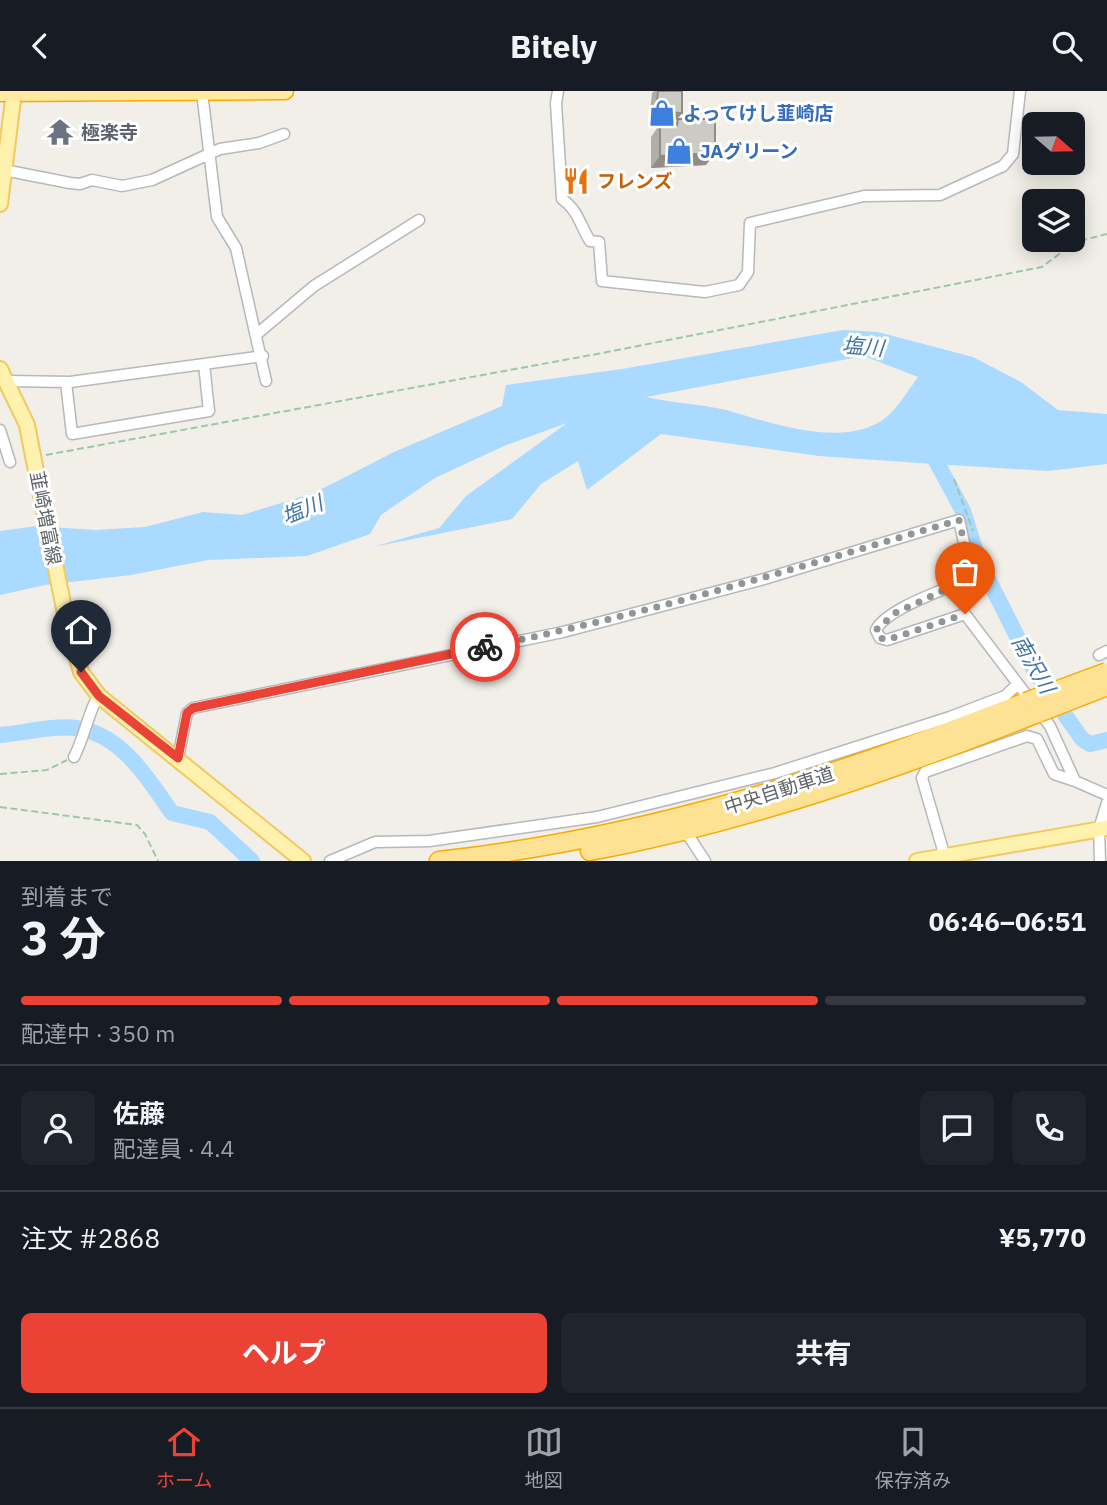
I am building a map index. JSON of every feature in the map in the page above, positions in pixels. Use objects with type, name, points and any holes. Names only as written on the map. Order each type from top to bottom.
[{"type":"highway","points":[[6,92],[285,91]]},
{"type":"highway","name":"中央自動車道","points":[[531,861],[673,834],[780,805],[928,756],[1107,672]]},
{"type":"highway","name":"中央自動車道","points":[[439,861],[562,844],[723,808],[929,740],[1107,686]]},
{"type":"main road","points":[[0,204],[4,170],[6,92]]},
{"type":"main road","name":"韮崎増富線","points":[[4,375],[26,425],[35,456],[68,628],[81,672],[99,696],[303,861]]},
{"type":"main road","points":[[917,861],[1103,829]]},
{"type":"street","points":[[558,91],[556,103],[562,199],[575,208],[582,229],[590,241],[599,242],[602,281],[705,292],[739,285],[748,272],[750,223],[863,196],[940,195],[1003,166],[1013,154],[1020,91]]},
{"type":"street","points":[[202,92],[217,217],[236,248],[263,356],[266,381]]},
{"type":"street","points":[[4,170],[70,183],[80,184],[92,180],[121,186],[152,180],[208,153],[232,145],[260,143],[284,134]]},
{"type":"street","points":[[257,334],[314,286],[419,220]]},
{"type":"street","points":[[4,375],[66,382],[263,356]]},
{"type":"street","points":[[66,382],[72,434],[209,411],[204,364]]},
{"type":"street","points":[[0,430],[10,462]]},
{"type":"street","points":[[178,758],[187,713],[193,708],[563,632],[764,579],[959,520],[970,570],[966,580],[895,613],[876,630],[880,638],[887,640],[965,614],[1050,726],[1075,781]]},
{"type":"street","points":[[330,861],[375,842],[429,841],[597,817],[775,773],[895,736],[1005,696],[1018,684]]},
{"type":"street","points":[[74,757],[84,738],[92,703],[99,696]]},
{"type":"street","points":[[945,857],[922,778],[925,772],[1031,736],[1037,739],[1054,774],[1107,795]]},
{"type":"street","points":[[1100,861],[1107,803]]},
{"type":"street","points":[[690,838],[705,861]]},
{"type":"path","points":[[35,456],[597,353],[1042,267],[1075,242],[1107,234]]},
{"type":"path","points":[[954,479],[974,531],[962,533]]},
{"type":"path","points":[[0,775],[47,770],[74,757]]},
{"type":"path","points":[[0,807],[137,825],[145,834],[158,861]]},
{"type":"water","name":"塩川","points":[[843,330],[878,332],[973,357],[1021,382],[1058,410],[1107,414],[1107,464],[1048,471],[919,463],[819,456],[661,434],[587,490],[578,461],[541,484],[512,519],[373,547],[439,528],[466,496],[567,423],[504,446],[435,478],[381,515],[370,534],[307,556],[208,560],[131,575],[45,585],[0,595],[0,531],[37,526],[95,530],[145,527],[203,512],[242,515],[314,493],[394,452],[502,406],[506,385],[622,369]],"holes":[[[864,356],[918,377],[892,412],[875,424],[856,431],[834,433],[788,427],[726,410],[646,397]]]},
{"type":"building","points":[[658,91],[682,91],[682,113],[656,112]]},
{"type":"building","points":[[678,119],[715,119],[715,153],[660,156],[660,124],[677,125]]},
{"type":"waterway","name":"南沢川","points":[[929,448],[963,511],[978,559],[1036,674],[1082,739],[1090,744],[1107,740]]},
{"type":"waterway","points":[[0,735],[67,727],[92,732],[107,739],[132,760],[172,813],[210,822],[252,861]]},
{"type":"way so far","points":[[485,647],[563,632],[764,579],[959,520],[970,575],[966,580],[895,613],[879,624],[876,630],[880,638],[887,640],[965,614]]},
{"type":"place","name":"よってけし韮崎店","points":[[662,113]]},
{"type":"place","name":"極楽寺","points":[[60,132]]},
{"type":"place","name":"JAグリーン","points":[[679,151]]},
{"type":"place","name":"フレンズ","points":[[576,181]]},
{"type":"route","points":[[81,672],[99,696],[178,758],[187,713],[193,708],[485,647]]}]
